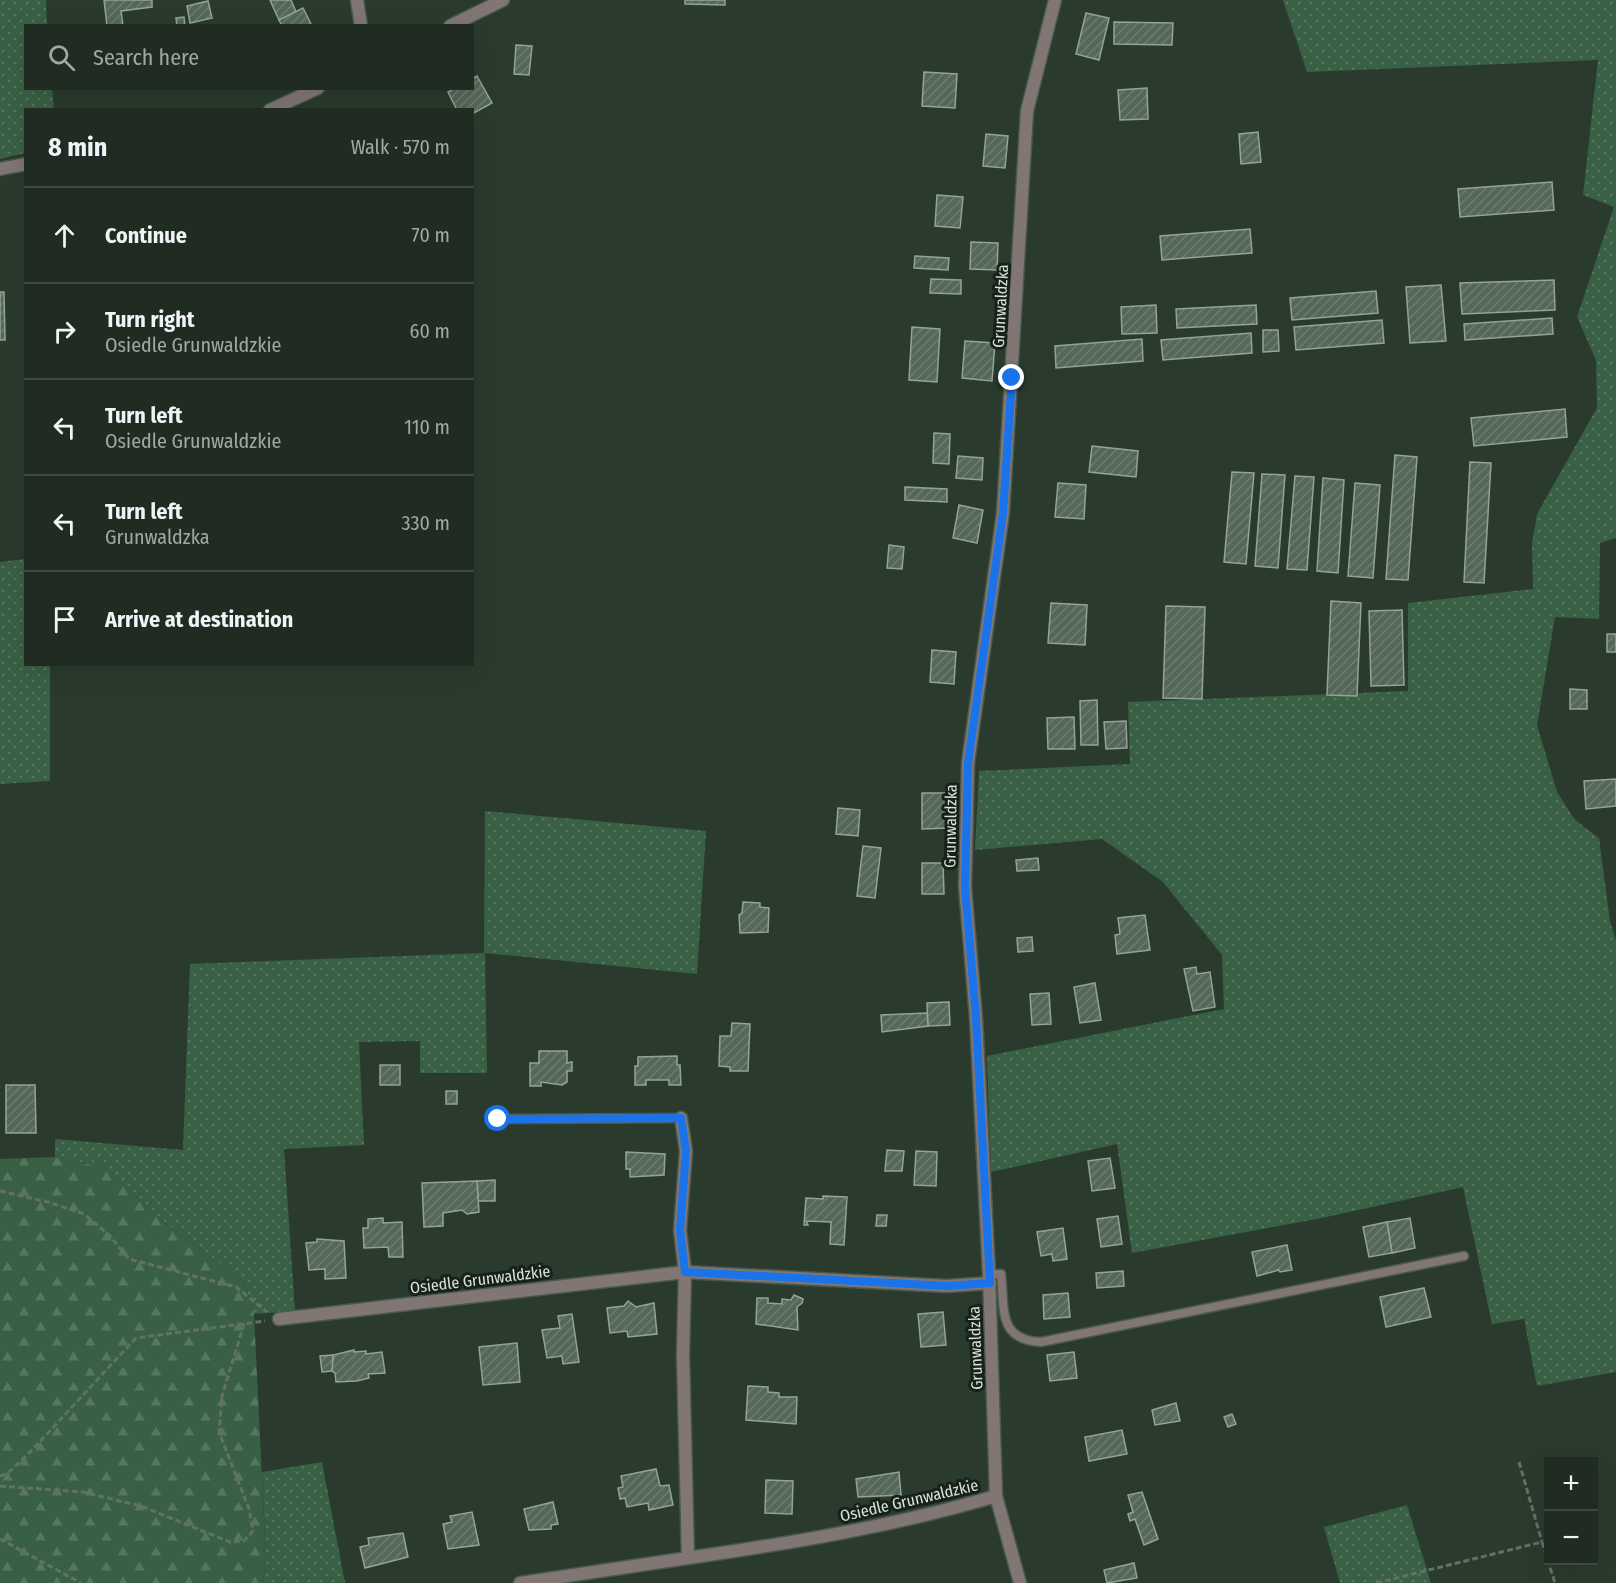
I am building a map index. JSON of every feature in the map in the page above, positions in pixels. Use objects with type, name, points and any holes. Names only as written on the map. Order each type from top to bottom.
[{"type":"street","points":[[357,0],[361,24]]},
{"type":"street","points":[[454,24],[504,0]]},
{"type":"street","name":"Grunwaldzka","points":[[1020,1583],[996,1496],[990,1279],[976,1018],[965,887],[968,763],[1003,513],[1027,111],[1055,0]]},
{"type":"street","points":[[274,108],[314,90]]},
{"type":"street","points":[[0,169],[24,164]]},
{"type":"street","points":[[681,1118],[686,1151],[680,1230],[685,1272],[683,1355],[688,1557]]},
{"type":"street","name":"Osiedle Grunwaldzkie","points":[[279,1320],[685,1272],[947,1286],[990,1279]]},
{"type":"street","name":"Osiedle Grunwaldzkie","points":[[520,1583],[811,1540],[939,1513],[996,1496]]},
{"type":"lane","points":[[498,1119],[681,1118]]},
{"type":"lane","points":[[990,1279],[1001,1274],[1008,1325],[1013,1335],[1025,1341],[1041,1342],[1464,1256]]},
{"type":"path","points":[[0,1191],[48,1202],[84,1214],[110,1236],[129,1259],[236,1287],[255,1305],[279,1320]]},
{"type":"path","points":[[0,1476],[8,1473],[33,1449],[136,1338],[279,1320]]},
{"type":"path","points":[[0,1486],[83,1492],[141,1506],[230,1542],[244,1541],[253,1531],[249,1509],[219,1432],[222,1396],[244,1324]]},
{"type":"path","points":[[1519,1462],[1555,1583]]},
{"type":"path","points":[[0,1539],[81,1583]]},
{"type":"path","points":[[1376,1583],[1542,1542]]},
{"type":"green space","points":[[0,0],[46,0],[47,24],[24,24],[24,90],[52,90],[54,108],[24,108],[24,153],[0,159]]},
{"type":"green space","points":[[1283,0],[1616,0],[1616,538],[1600,543],[1599,619],[1555,617],[1537,725],[1557,792],[1575,820],[1599,838],[1610,921],[1616,941],[1616,1372],[1537,1386],[1524,1319],[1492,1324],[1463,1187],[1322,1218],[1132,1253],[1117,1144],[991,1172],[987,1056],[1224,1009],[1222,955],[1163,882],[1102,839],[975,850],[979,771],[1130,764],[1128,702],[1408,691],[1408,603],[1533,589],[1532,544],[1537,514],[1597,408],[1596,360],[1577,317],[1614,207],[1583,195],[1598,60],[1307,72]]},
{"type":"green space","points":[[24,559],[24,666],[50,666],[50,781],[0,784],[0,562]]},
{"type":"green space","points":[[485,811],[706,831],[697,974],[485,953],[487,1073],[420,1073],[420,1041],[359,1042],[364,1145],[284,1149],[295,1311],[254,1314],[244,1282],[156,1216],[106,1168],[55,1157],[55,1139],[183,1150],[190,964],[484,953]]},
{"type":"green space","points":[[55,1157],[106,1168],[156,1216],[244,1282],[254,1314],[266,1559],[263,1583],[0,1583],[0,1159]]},
{"type":"green space","points":[[322,1462],[345,1583],[263,1583],[266,1559],[262,1472]]},
{"type":"green space","points":[[1407,1505],[1431,1583],[1340,1583],[1324,1527]]},
{"type":"building","points":[[104,0],[152,0],[152,7],[121,11],[123,24],[107,24]]},
{"type":"building","points":[[270,0],[291,0],[296,12],[279,20]]},
{"type":"building","points":[[685,0],[725,0],[725,5],[685,4]]},
{"type":"building","points":[[208,1],[212,18],[190,23],[187,6]]},
{"type":"building","points":[[303,8],[311,24],[281,24],[279,20]]},
{"type":"building","points":[[1086,13],[1109,18],[1099,60],[1076,54]]},
{"type":"building","points":[[184,17],[185,24],[177,24],[176,18]]},
{"type":"building","points":[[1114,22],[1173,23],[1172,45],[1114,44]]},
{"type":"building","points":[[516,45],[532,46],[529,75],[514,74]]},
{"type":"building","points":[[924,72],[957,74],[955,108],[922,106]]},
{"type":"building","points":[[477,76],[492,103],[474,113],[474,108],[456,108],[448,92],[474,90],[474,78]]},
{"type":"building","points":[[1147,88],[1148,119],[1120,120],[1118,90]]},
{"type":"building","points":[[1258,132],[1261,162],[1241,164],[1239,134]]},
{"type":"building","points":[[986,134],[1008,136],[1005,168],[983,166]]},
{"type":"building","points":[[1552,182],[1554,210],[1460,217],[1458,189]]},
{"type":"building","points":[[937,195],[963,197],[960,228],[935,226]]},
{"type":"building","points":[[1250,229],[1252,253],[1162,260],[1160,236]]},
{"type":"building","points":[[971,242],[998,243],[997,270],[970,269]]},
{"type":"building","points":[[915,256],[949,258],[948,270],[914,268]]},
{"type":"building","points":[[931,279],[961,280],[961,294],[930,293]]},
{"type":"building","points":[[1554,280],[1555,310],[1462,314],[1460,283]]},
{"type":"building","points":[[1441,285],[1446,341],[1410,343],[1406,287]]},
{"type":"building","points":[[1376,291],[1378,313],[1292,320],[1290,298]]},
{"type":"building","points":[[0,292],[4,292],[5,340],[0,340]]},
{"type":"building","points":[[1156,305],[1157,333],[1122,334],[1121,307]]},
{"type":"building","points":[[1256,305],[1257,324],[1177,328],[1176,309]]},
{"type":"building","points":[[1552,318],[1553,334],[1465,340],[1464,324]]},
{"type":"building","points":[[1382,320],[1384,343],[1296,350],[1294,327]]},
{"type":"building","points":[[912,327],[940,329],[937,382],[909,380]]},
{"type":"building","points":[[1263,330],[1278,330],[1279,351],[1263,352]]},
{"type":"building","points":[[1251,333],[1252,353],[1163,360],[1161,340]]},
{"type":"building","points":[[1142,339],[1143,361],[1056,368],[1055,346]]},
{"type":"building","points":[[965,341],[995,343],[992,381],[962,378]]},
{"type":"building","points":[[1565,409],[1567,437],[1474,446],[1471,418]]},
{"type":"building","points":[[934,433],[950,434],[949,464],[933,463]]},
{"type":"building","points":[[1092,446],[1138,451],[1136,477],[1089,472]]},
{"type":"building","points":[[1395,455],[1417,457],[1408,580],[1386,579]]},
{"type":"building","points":[[958,456],[983,458],[982,480],[956,478]]},
{"type":"building","points":[[1470,462],[1491,463],[1484,583],[1464,582]]},
{"type":"building","points":[[1232,472],[1254,473],[1246,564],[1224,562]]},
{"type":"building","points":[[1262,474],[1285,475],[1278,568],[1255,566]]},
{"type":"building","points":[[1295,476],[1314,477],[1307,570],[1287,569]]},
{"type":"building","points":[[1323,478],[1344,480],[1338,573],[1317,571]]},
{"type":"building","points":[[1058,483],[1086,485],[1084,519],[1055,517]]},
{"type":"building","points":[[1355,483],[1380,485],[1373,578],[1348,576]]},
{"type":"building","points":[[905,487],[947,489],[947,502],[905,500]]},
{"type":"building","points":[[959,505],[983,510],[977,543],[953,538]]},
{"type":"building","points":[[889,545],[904,547],[902,569],[887,568]]},
{"type":"building","points":[[1331,601],[1361,603],[1357,696],[1327,695]]},
{"type":"building","points":[[1051,603],[1087,605],[1085,645],[1048,643]]},
{"type":"building","points":[[1166,606],[1205,607],[1202,699],[1163,698]]},
{"type":"building","points":[[1402,610],[1404,685],[1371,686],[1369,611]]},
{"type":"building","points":[[1607,634],[1616,634],[1616,652],[1607,652]]},
{"type":"building","points":[[932,650],[956,652],[954,684],[930,682]]},
{"type":"building","points":[[1570,689],[1587,690],[1587,709],[1570,709]]},
{"type":"building","points":[[1097,700],[1098,745],[1081,745],[1080,701]]},
{"type":"building","points":[[1074,717],[1075,749],[1048,749],[1047,718]]},
{"type":"building","points":[[1126,721],[1127,748],[1106,749],[1104,722]]},
{"type":"building","points":[[1616,779],[1616,806],[1586,809],[1584,781]]},
{"type":"building","points":[[922,793],[947,793],[948,828],[922,829]]},
{"type":"building","points":[[838,808],[860,810],[858,836],[836,834]]},
{"type":"building","points":[[863,846],[881,848],[875,898],[857,896]]},
{"type":"building","points":[[1038,858],[1039,870],[1017,871],[1016,860]]},
{"type":"building","points":[[922,863],[943,863],[944,894],[922,894]]},
{"type":"building","points":[[743,902],[760,903],[760,907],[769,908],[768,932],[740,933],[739,915],[742,913]]},
{"type":"building","points":[[1145,915],[1150,950],[1117,954],[1115,935],[1120,934],[1118,918]]},
{"type":"building","points":[[1032,937],[1033,951],[1018,952],[1017,938]]},
{"type":"building","points":[[1196,967],[1197,974],[1210,972],[1215,1007],[1193,1011],[1184,969]]},
{"type":"building","points":[[1095,983],[1101,1020],[1080,1023],[1074,987]]},
{"type":"building","points":[[1049,993],[1051,1024],[1032,1025],[1030,994]]},
{"type":"building","points":[[949,1002],[950,1025],[928,1026],[927,1003]]},
{"type":"building","points":[[927,1013],[928,1026],[882,1032],[881,1015]]},
{"type":"building","points":[[732,1023],[750,1024],[748,1071],[730,1071],[730,1067],[719,1066],[720,1036],[731,1036]]},
{"type":"building","points":[[539,1051],[567,1051],[567,1063],[572,1062],[572,1071],[567,1071],[567,1082],[562,1085],[541,1082],[541,1086],[530,1086],[530,1063],[539,1063]]},
{"type":"building","points":[[677,1056],[681,1085],[669,1085],[669,1080],[646,1080],[646,1085],[635,1085],[635,1066],[638,1066],[638,1057]]},
{"type":"building","points":[[380,1065],[400,1065],[400,1085],[380,1085]]},
{"type":"building","points":[[6,1085],[35,1085],[36,1133],[6,1133]]},
{"type":"building","points":[[446,1091],[457,1091],[457,1104],[446,1104]]},
{"type":"building","points":[[887,1150],[904,1151],[902,1171],[885,1171]]},
{"type":"building","points":[[916,1151],[937,1152],[936,1186],[914,1185]]},
{"type":"building","points":[[626,1152],[665,1154],[664,1175],[630,1177],[630,1169],[626,1169]]},
{"type":"building","points":[[1110,1158],[1115,1188],[1092,1191],[1088,1161]]},
{"type":"building","points":[[495,1180],[495,1201],[478,1201],[477,1181]]},
{"type":"building","points":[[477,1181],[479,1212],[467,1214],[462,1210],[443,1213],[443,1226],[424,1227],[422,1183]]},
{"type":"building","points":[[823,1196],[847,1197],[844,1245],[830,1244],[831,1222],[806,1221],[808,1225],[804,1225],[806,1198],[823,1199]]},
{"type":"building","points":[[877,1215],[887,1215],[886,1226],[876,1226]]},
{"type":"building","points":[[1118,1216],[1122,1244],[1101,1247],[1097,1219]]},
{"type":"building","points":[[383,1218],[383,1223],[402,1222],[403,1257],[389,1257],[388,1247],[364,1248],[363,1228],[368,1228],[368,1219]]},
{"type":"building","points":[[1410,1218],[1415,1248],[1392,1253],[1387,1222]]},
{"type":"building","points":[[1387,1222],[1392,1253],[1369,1257],[1363,1227]]},
{"type":"building","points":[[1063,1228],[1067,1259],[1053,1261],[1052,1254],[1041,1256],[1037,1232]]},
{"type":"building","points":[[317,1239],[344,1241],[346,1278],[325,1279],[325,1269],[309,1270],[306,1243],[317,1242]]},
{"type":"building","points":[[1287,1245],[1292,1270],[1280,1272],[1279,1270],[1257,1276],[1252,1252]]},
{"type":"building","points":[[1123,1271],[1124,1286],[1097,1288],[1096,1273]]},
{"type":"building","points":[[1424,1288],[1431,1317],[1386,1327],[1380,1297]]},
{"type":"building","points":[[1068,1293],[1070,1317],[1044,1319],[1043,1295]]},
{"type":"building","points":[[794,1295],[803,1299],[797,1307],[798,1330],[756,1324],[757,1298],[768,1298],[768,1303],[782,1304],[782,1299],[791,1300]]},
{"type":"building","points":[[628,1301],[636,1307],[654,1303],[657,1334],[628,1337],[627,1331],[610,1333],[607,1308],[624,1306]]},
{"type":"building","points":[[943,1312],[946,1345],[921,1347],[918,1314]]},
{"type":"building","points":[[572,1314],[579,1362],[563,1364],[562,1356],[547,1358],[542,1330],[560,1328],[558,1316]]},
{"type":"building","points":[[517,1343],[520,1382],[483,1385],[479,1347]]},
{"type":"building","points":[[354,1350],[354,1352],[366,1351],[366,1354],[382,1352],[385,1373],[368,1374],[369,1378],[357,1381],[336,1382],[335,1373],[332,1371],[333,1355]]},
{"type":"building","points":[[1074,1352],[1077,1378],[1050,1381],[1047,1355]]},
{"type":"building","points":[[333,1355],[332,1371],[322,1372],[320,1356]]},
{"type":"building","points":[[748,1386],[768,1387],[768,1392],[779,1393],[779,1397],[797,1397],[796,1424],[746,1420]]},
{"type":"building","points":[[1176,1403],[1180,1421],[1155,1425],[1152,1410]]},
{"type":"building","points":[[1232,1414],[1236,1424],[1228,1427],[1224,1417]]},
{"type":"building","points":[[1122,1430],[1127,1454],[1089,1461],[1085,1437]]},
{"type":"building","points":[[656,1469],[660,1486],[669,1485],[673,1505],[649,1510],[648,1503],[627,1507],[625,1498],[620,1499],[618,1488],[623,1487],[621,1476]]},
{"type":"building","points":[[899,1472],[901,1495],[858,1497],[856,1479]]},
{"type":"building","points":[[766,1480],[793,1481],[792,1514],[765,1513]]},
{"type":"building","points":[[1142,1492],[1158,1539],[1144,1545],[1135,1519],[1130,1521],[1128,1514],[1133,1512],[1128,1495]]},
{"type":"building","points":[[553,1502],[558,1524],[551,1525],[551,1529],[529,1530],[524,1509]]},
{"type":"building","points":[[472,1512],[479,1545],[448,1549],[443,1524],[452,1522],[450,1516]]},
{"type":"building","points":[[403,1533],[408,1557],[365,1568],[360,1547],[369,1545],[368,1538]]},
{"type":"building","points":[[1134,1563],[1137,1578],[1107,1583],[1104,1570]]},
{"type":"route","points":[[498,1119],[681,1118],[686,1151],[680,1230],[685,1272],[947,1286],[990,1283],[976,1018],[965,887],[968,763],[1003,513],[1012,378]]}]
